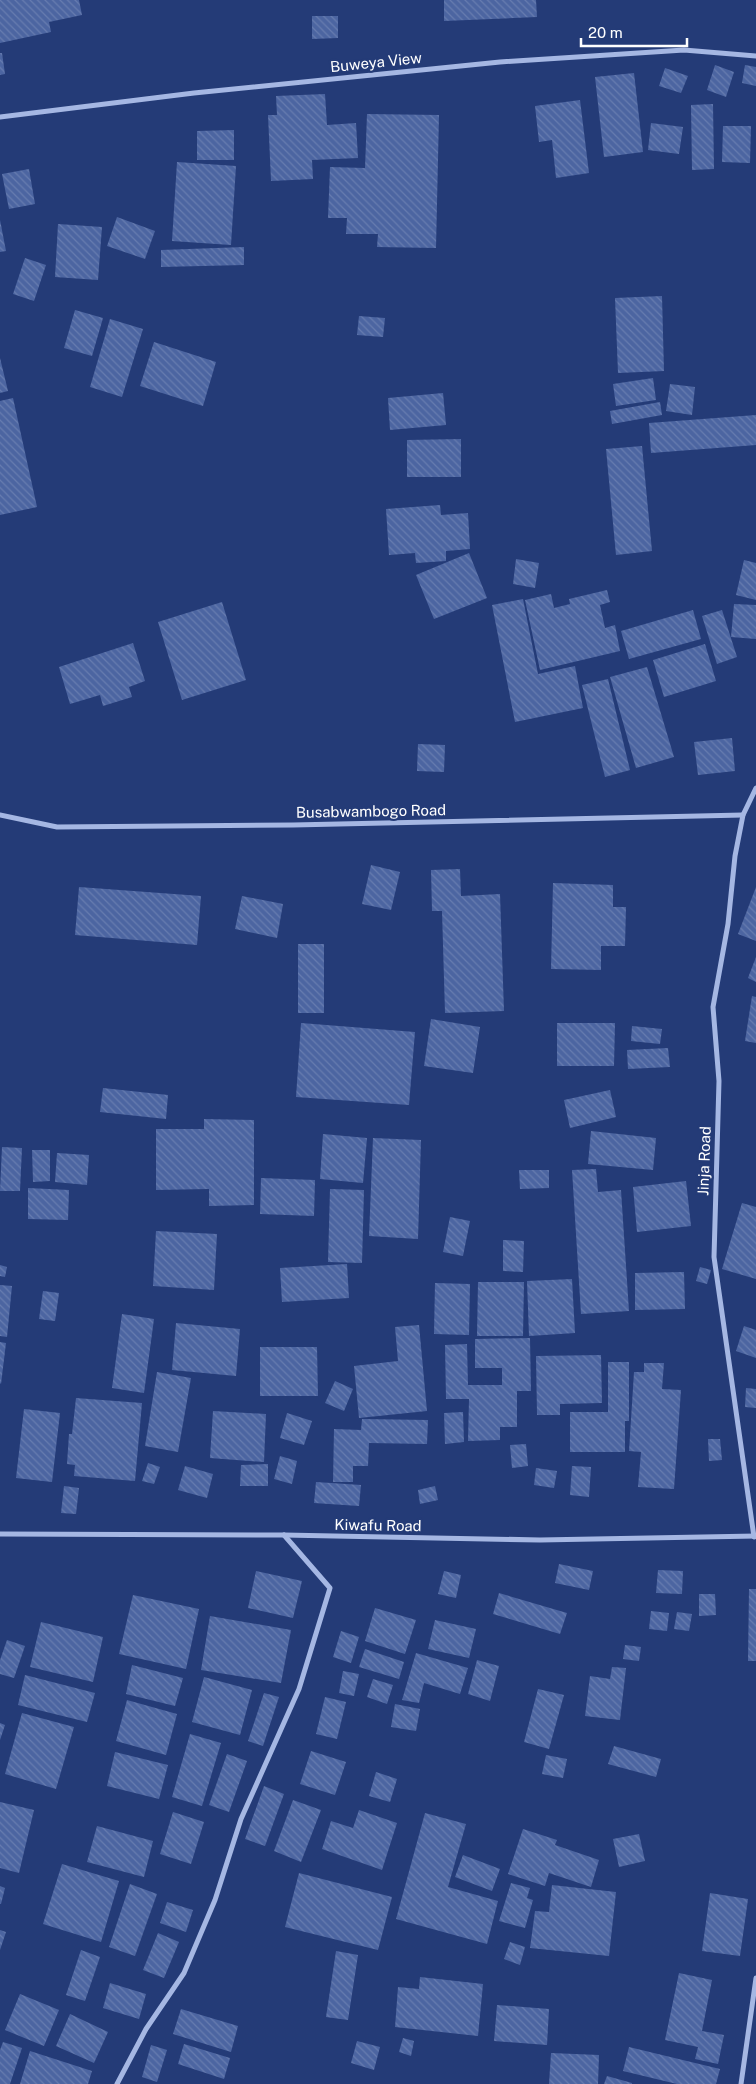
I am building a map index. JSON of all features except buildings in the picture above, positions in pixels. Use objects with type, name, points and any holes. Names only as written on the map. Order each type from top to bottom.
[{"type":"street","name":"Buweya View","points":[[0,117],[194,93],[500,62],[684,50],[756,56]]},
{"type":"street","name":"Jinja Road","points":[[755,1536],[714,1257],[719,1081],[713,1008],[728,924],[735,856],[743,815],[756,788]]},
{"type":"street","name":"Busabwambogo Road","points":[[0,815],[67,827],[293,825],[743,815]]},
{"type":"street","name":"Kiwafu Road","points":[[0,1534],[284,1535],[540,1540],[755,1536]]},
{"type":"street","points":[[117,2084],[146,2029],[184,1973],[215,1900],[241,1819],[299,1689],[330,1588],[284,1535]]},
{"type":"street","points":[[741,2084],[756,1978]]}]
